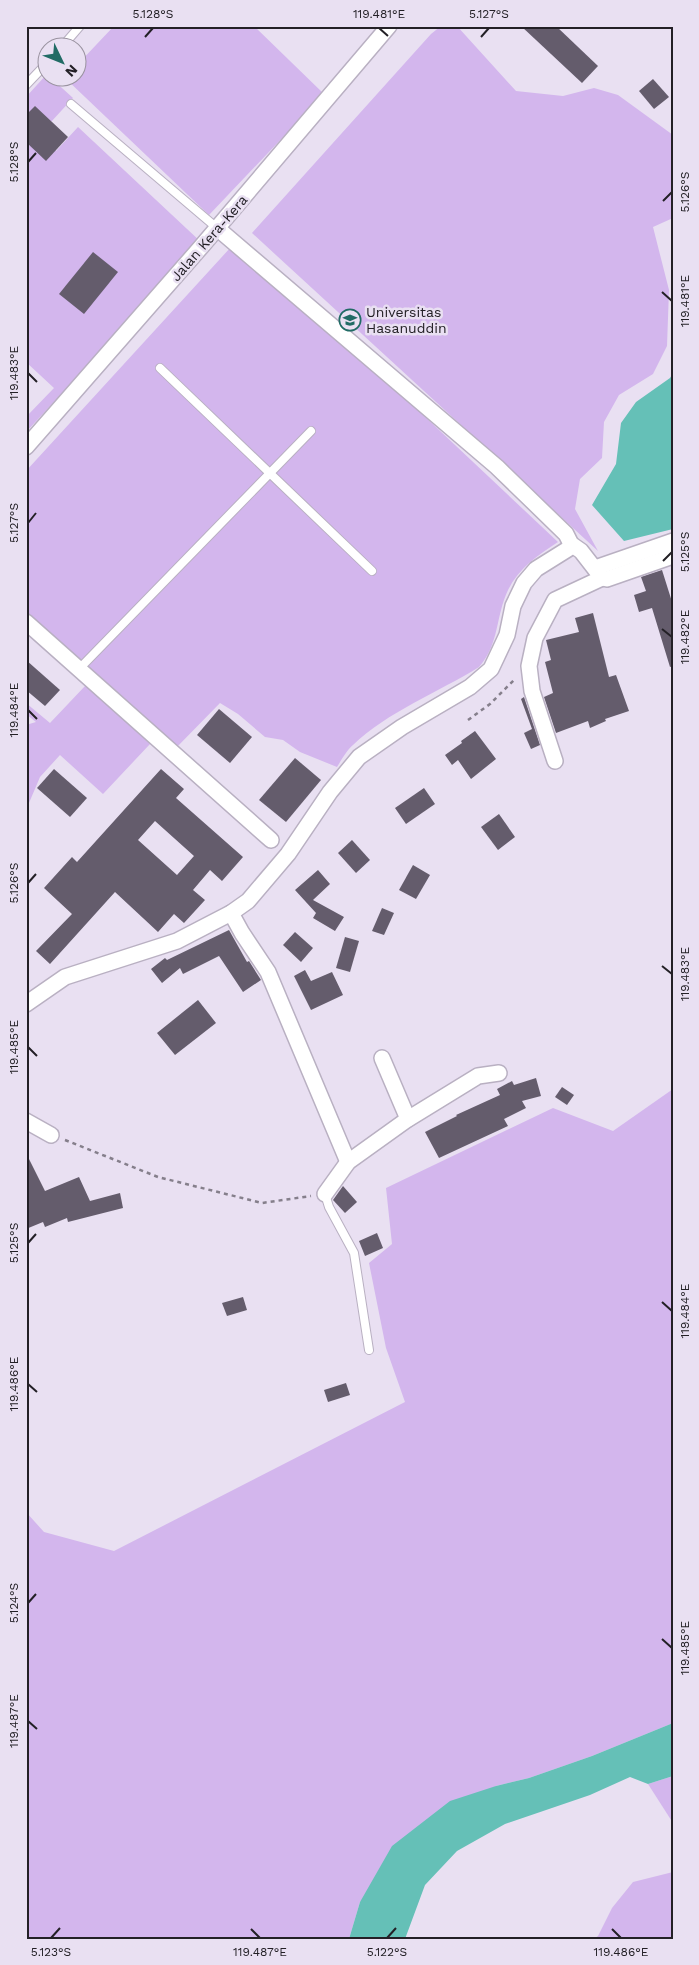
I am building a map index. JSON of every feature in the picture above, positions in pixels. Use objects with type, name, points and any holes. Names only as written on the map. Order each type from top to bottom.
[{"type":"street","name":"Jalan Kera-Kera","points":[[26,447],[218,228],[389,26]]},
{"type":"street","points":[[218,228],[497,467],[566,534],[587,560],[607,579],[673,556]]},
{"type":"street","points":[[555,761],[532,691],[528,666],[535,638],[555,600],[587,560],[673,542]]},
{"type":"street","points":[[26,1004],[65,977],[236,923],[248,901],[288,854],[330,792],[360,757],[402,727],[470,687],[490,668],[507,635],[513,606],[524,583],[536,569],[568,549],[587,560]]},
{"type":"street","points":[[26,622],[270,840]]},
{"type":"street","points":[[236,923],[268,972],[348,1162]]},
{"type":"street","points":[[382,1058],[408,1119]]},
{"type":"street","points":[[325,1194],[348,1162],[408,1119],[478,1076],[499,1072]]},
{"type":"street","points":[[26,1121],[51,1134]]},
{"type":"lane","points":[[70,38],[80,26]]},
{"type":"lane","points":[[26,85],[38,72]]},
{"type":"lane","points":[[71,104],[218,228]]},
{"type":"lane","points":[[160,368],[372,571]]},
{"type":"lane","points":[[79,669],[311,431]]},
{"type":"lane","points":[[325,1194],[329,1207],[354,1253],[369,1350]]},
{"type":"path","points":[[468,720],[490,704],[528,666]]},
{"type":"path","points":[[51,1134],[158,1177],[262,1203],[325,1194]]},
{"type":"shaded area","points":[[114,26],[254,26],[324,94],[209,215],[76,88],[88,88],[88,53]]},
{"type":"shaded area","points":[[441,26],[457,26],[516,91],[563,96],[594,88],[618,95],[673,135],[673,218],[653,227],[669,290],[667,346],[653,374],[619,395],[604,422],[602,458],[580,479],[575,509],[598,551],[252,233],[431,34]]},
{"type":"shaded area","points":[[38,84],[38,88],[62,88],[73,98],[39,135],[56,151],[78,127],[202,243],[26,432],[26,417],[54,388],[26,362],[26,97]]},
{"type":"shaded area","points":[[231,247],[370,365],[558,542],[526,566],[513,581],[504,600],[493,643],[479,667],[381,722],[351,747],[337,767],[300,752],[283,740],[265,737],[238,714],[220,703],[175,749],[26,611],[26,471]]},
{"type":"shaded area","points":[[673,373],[673,529],[624,541],[592,505],[616,464],[621,423],[636,402],[670,378]]},
{"type":"shaded area","points":[[86,685],[150,744],[103,794],[60,755],[40,777],[26,810],[26,725],[36,722],[26,714],[26,703],[50,723]]},
{"type":"shaded area","points":[[673,1089],[673,1723],[592,1756],[529,1778],[496,1786],[360,1902],[349,1939],[26,1939],[26,1512],[44,1532],[114,1551],[405,1402],[386,1348],[369,1263],[392,1244],[386,1188],[553,1108],[613,1131]]},
{"type":"shaded area","points":[[673,1723],[673,1776],[648,1784],[630,1777],[590,1795],[505,1824],[457,1851],[425,1885],[405,1939],[349,1939],[360,1902],[392,1846],[450,1801],[496,1786],[529,1778],[592,1756]]},
{"type":"shaded area","points":[[673,1776],[673,1823],[648,1784]]},
{"type":"shaded area","points":[[673,1872],[673,1939],[594,1939],[598,1936],[612,1908],[633,1882]]},
{"type":"building","points":[[521,26],[556,26],[598,66],[582,83]]},
{"type":"building","points":[[653,79],[669,97],[654,109],[639,91]]},
{"type":"building","points":[[35,106],[68,137],[46,161],[26,142],[26,115]]},
{"type":"building","points":[[93,252],[118,272],[84,314],[59,294]]},
{"type":"building","points":[[662,570],[673,605],[673,666],[670,667],[652,608],[639,612],[634,595],[646,591],[641,577]]},
{"type":"building","points":[[593,613],[609,677],[616,675],[629,711],[605,719],[606,721],[590,728],[588,721],[556,733],[544,697],[553,693],[545,662],[551,660],[546,640],[579,632],[575,618]]},
{"type":"building","points":[[26,660],[60,690],[45,706],[26,690]]},
{"type":"building","points":[[524,697],[540,745],[531,749],[524,733],[532,729],[521,699]]},
{"type":"building","points":[[219,709],[252,737],[230,763],[197,735]]},
{"type":"building","points":[[475,731],[496,759],[471,779],[458,760],[452,765],[445,755]]},
{"type":"building","points":[[295,758],[321,780],[286,822],[259,800]]},
{"type":"building","points":[[54,769],[87,798],[70,817],[37,788]]},
{"type":"building","points":[[161,769],[184,789],[176,798],[243,857],[222,881],[210,870],[193,890],[205,900],[184,923],[174,914],[158,932],[115,892],[50,964],[36,951],[72,914],[44,888],[72,857],[77,862]],"holes":[[[155,821],[194,856],[177,875],[138,840]]]},
{"type":"building","points":[[424,788],[435,804],[406,824],[395,808]]},
{"type":"building","points":[[499,814],[515,837],[498,850],[481,827]]},
{"type":"building","points":[[352,840],[370,860],[356,873],[338,853]]},
{"type":"building","points":[[413,865],[430,875],[416,899],[399,890]]},
{"type":"building","points":[[318,870],[330,884],[313,900],[344,917],[335,931],[313,918],[316,913],[295,890]]},
{"type":"building","points":[[382,908],[394,913],[384,935],[372,931]]},
{"type":"building","points":[[229,930],[247,962],[249,961],[261,980],[243,992],[219,956],[183,974],[180,968],[162,983],[151,969],[165,958],[167,960]]},
{"type":"building","points":[[295,932],[313,948],[301,962],[283,945]]},
{"type":"building","points":[[345,937],[359,941],[350,972],[336,968]]},
{"type":"building","points":[[305,970],[311,981],[332,972],[343,995],[311,1010],[294,976]]},
{"type":"building","points":[[198,1000],[216,1023],[175,1055],[157,1033]]},
{"type":"building","points":[[536,1078],[541,1096],[522,1101],[526,1108],[504,1119],[508,1126],[439,1158],[425,1132],[456,1115],[500,1095],[497,1089],[512,1081],[514,1085]]},
{"type":"building","points":[[562,1087],[574,1095],[567,1105],[555,1097]]},
{"type":"building","points":[[26,1153],[45,1191],[79,1177],[90,1201],[120,1193],[123,1208],[68,1222],[67,1218],[45,1227],[43,1222],[26,1229]]},
{"type":"building","points":[[343,1186],[357,1202],[345,1213],[333,1200]]},
{"type":"building","points":[[377,1233],[383,1248],[365,1256],[359,1241]]},
{"type":"building","points":[[243,1297],[247,1310],[227,1316],[222,1303]]},
{"type":"building","points":[[346,1383],[350,1395],[328,1402],[324,1390]]},
{"type":"place","name":"Universitas Hasanuddin","points":[[350,320]]}]
